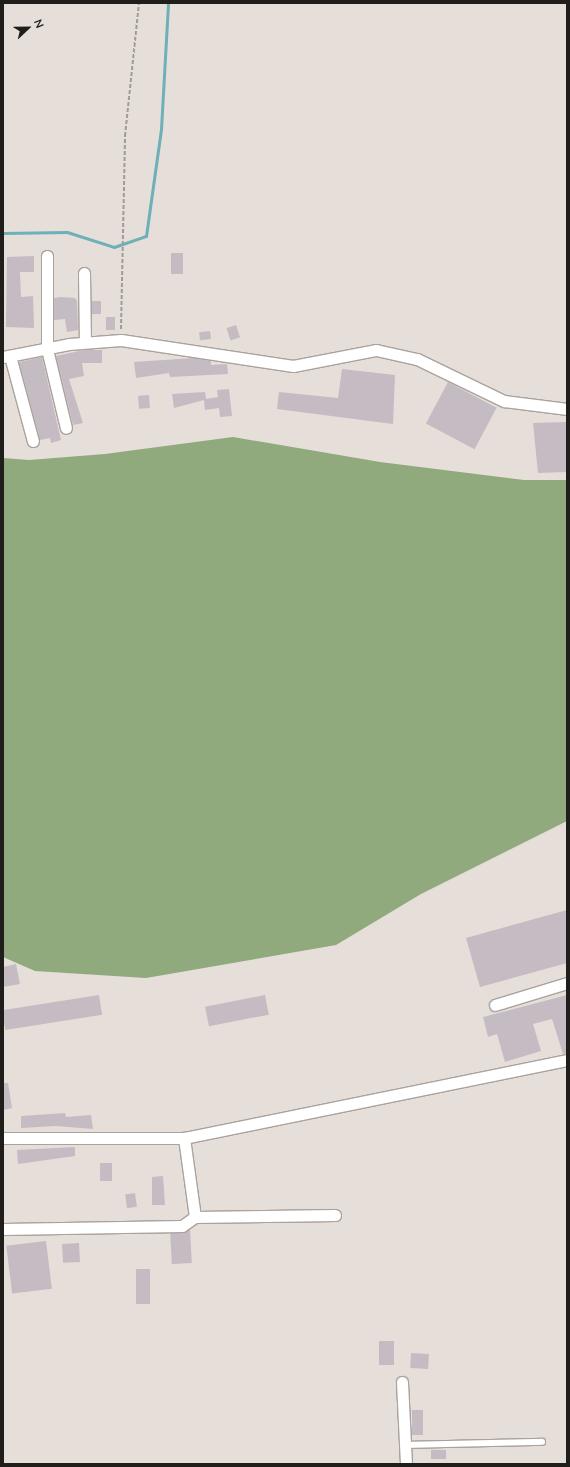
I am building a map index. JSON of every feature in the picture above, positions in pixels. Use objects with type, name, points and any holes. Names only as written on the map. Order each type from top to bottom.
[{"type":"street","points":[[47,256],[47,349],[66,428]]},
{"type":"street","points":[[84,272],[85,342]]},
{"type":"street","points":[[33,442],[7,356],[85,342],[121,340],[293,366],[346,354],[396,352],[504,401],[567,409]]},
{"type":"street","points":[[495,1005],[567,984]]},
{"type":"street","points":[[3,1138],[184,1138],[567,1060]]},
{"type":"street","points":[[184,1138],[196,1217]]},
{"type":"street","points":[[3,1229],[182,1226],[196,1217],[335,1215]]},
{"type":"street","points":[[402,1382],[406,1464]]},
{"type":"lane","points":[[406,1445],[542,1442]]},
{"type":"path","points":[[121,340],[121,252],[125,136],[139,3]]},
{"type":"green space","points":[[233,437],[380,462],[524,480],[567,480],[567,821],[421,894],[336,945],[146,978],[35,971],[3,957],[3,458],[29,460],[105,454]]},
{"type":"building","points":[[171,253],[183,253],[183,274],[171,274]]},
{"type":"building","points":[[34,256],[34,272],[20,272],[21,297],[33,296],[34,328],[6,327],[7,257]]},
{"type":"building","points":[[54,298],[75,298],[77,301],[78,330],[67,332],[65,319],[54,320]]},
{"type":"building","points":[[91,301],[101,301],[101,314],[91,314]]},
{"type":"building","points":[[106,317],[115,317],[115,330],[106,330]]},
{"type":"building","points":[[236,325],[240,337],[231,340],[226,328]]},
{"type":"building","points":[[210,331],[211,339],[200,340],[199,332]]},
{"type":"building","points":[[84,350],[102,350],[102,363],[82,363],[84,376],[69,379],[83,423],[73,425],[56,356]]},
{"type":"building","points":[[42,357],[61,440],[51,443],[50,438],[40,440],[19,362]]},
{"type":"building","points":[[194,358],[211,361],[211,365],[227,364],[228,374],[170,377],[169,373],[136,378],[134,362]]},
{"type":"building","points":[[342,369],[395,375],[393,424],[277,409],[279,392],[338,398]]},
{"type":"building","points":[[448,382],[497,408],[474,449],[426,423]]},
{"type":"building","points":[[229,389],[232,416],[220,417],[219,408],[205,410],[204,400],[174,408],[172,394],[205,392],[206,399],[218,397],[217,390]]},
{"type":"building","points":[[149,395],[150,408],[139,409],[138,396]]},
{"type":"building","points":[[567,422],[567,472],[538,473],[533,423]]},
{"type":"building","points":[[567,910],[567,963],[480,987],[466,938]]},
{"type":"building","points":[[16,964],[20,984],[3,987],[3,967]]},
{"type":"building","points":[[99,995],[102,1015],[5,1030],[3,1010]]},
{"type":"building","points":[[265,995],[269,1015],[209,1026],[205,1007]]},
{"type":"building","points":[[567,995],[567,1053],[563,1054],[552,1019],[533,1024],[541,1051],[505,1062],[497,1034],[488,1037],[483,1017]]},
{"type":"building","points":[[3,1083],[8,1083],[12,1108],[3,1110]]},
{"type":"building","points":[[65,1113],[66,1117],[91,1115],[93,1129],[56,1126],[21,1128],[21,1116]]},
{"type":"building","points":[[75,1147],[75,1156],[18,1164],[17,1150]]},
{"type":"building","points":[[100,1163],[112,1163],[112,1181],[100,1181]]},
{"type":"building","points":[[163,1176],[165,1205],[152,1205],[152,1177]]},
{"type":"building","points":[[135,1193],[137,1207],[127,1208],[125,1194]]},
{"type":"building","points":[[190,1229],[192,1263],[172,1264],[170,1230]]},
{"type":"building","points":[[46,1241],[52,1289],[12,1294],[6,1246]]},
{"type":"building","points":[[79,1243],[80,1262],[63,1263],[62,1244]]},
{"type":"building","points":[[136,1269],[150,1269],[150,1304],[136,1304]]},
{"type":"building","points":[[379,1341],[394,1341],[394,1365],[379,1365]]},
{"type":"building","points":[[411,1353],[429,1354],[428,1369],[410,1368]]},
{"type":"building","points":[[412,1410],[423,1410],[423,1435],[412,1435]]},
{"type":"building","points":[[431,1450],[446,1450],[446,1459],[431,1459]]},
{"type":"waterway","points":[[3,233],[67,232],[114,247],[146,236],[161,129],[168,3]]}]
